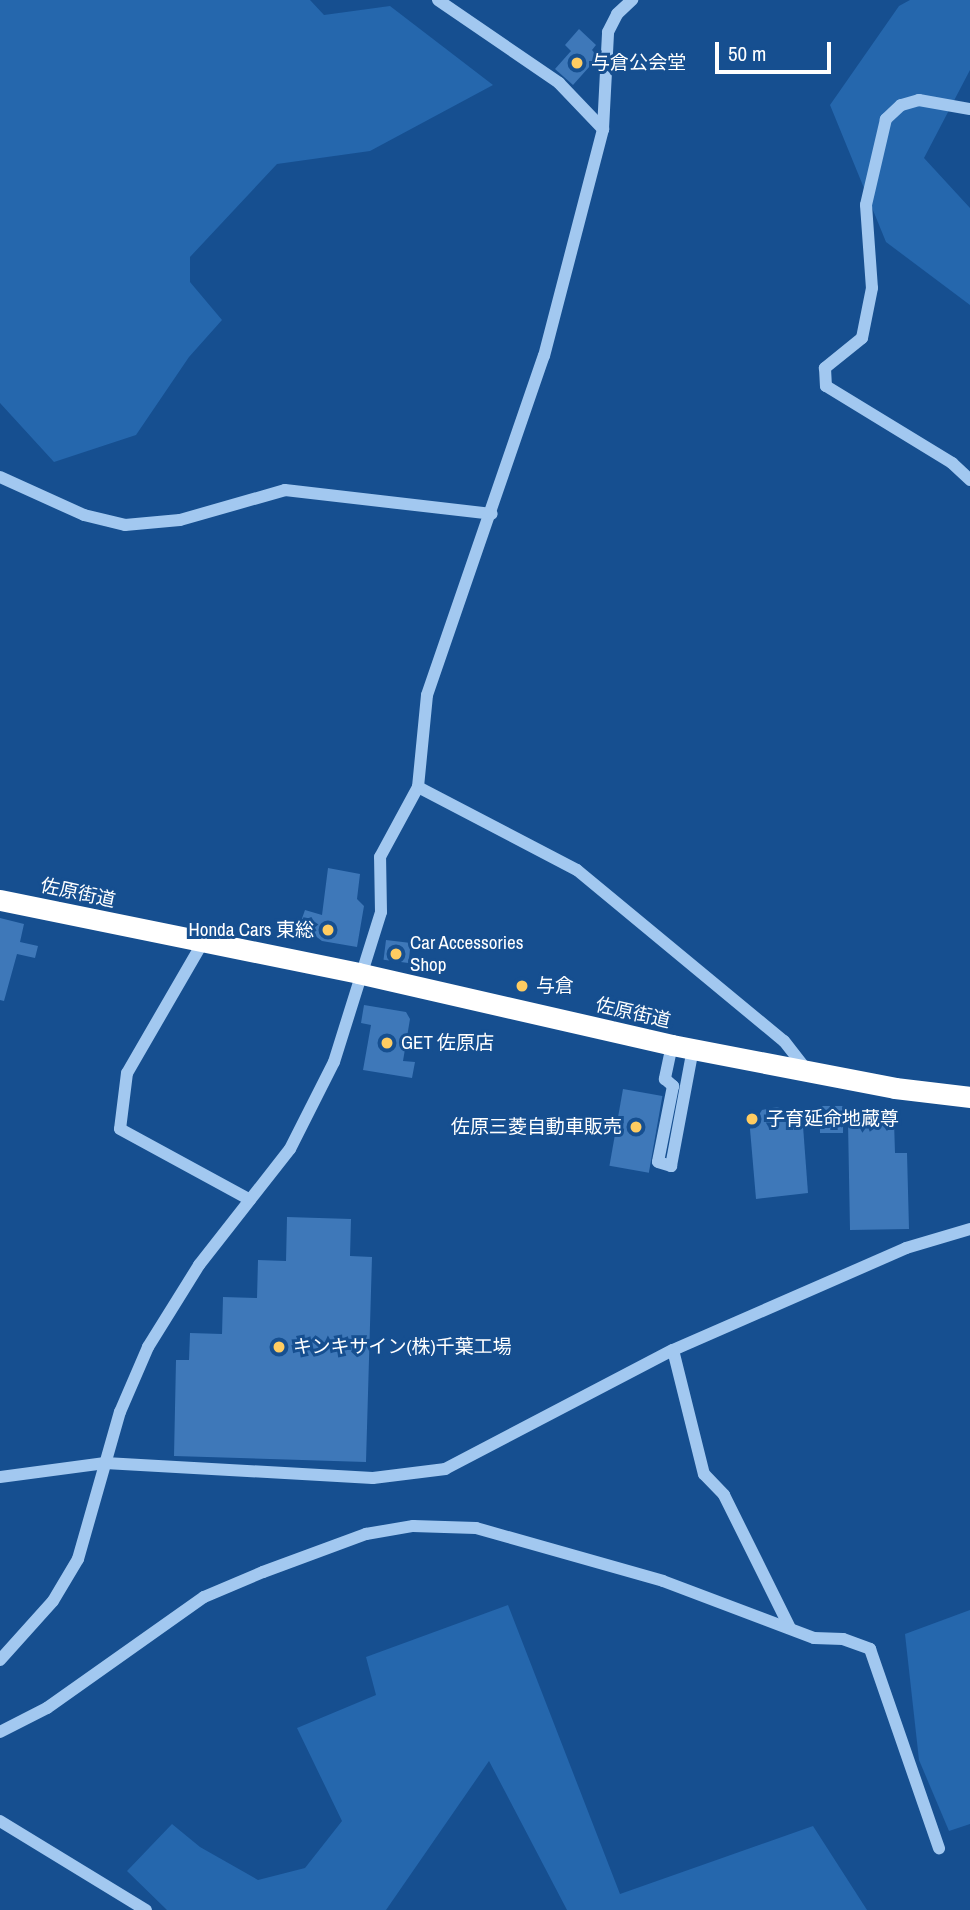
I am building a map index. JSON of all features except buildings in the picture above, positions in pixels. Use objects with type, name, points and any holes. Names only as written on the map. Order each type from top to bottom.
[{"type":"highway","name":"佐原街道","points":[[0,901],[358,973],[672,1045],[895,1088],[970,1097]]},
{"type":"street","points":[[438,0],[559,83],[603,129]]},
{"type":"street","points":[[0,1660],[53,1601],[78,1559],[120,1412],[148,1347],[199,1265],[290,1149],[334,1062],[358,973],[381,912],[380,857],[418,787],[427,695],[492,514],[544,356],[603,129],[608,32],[617,14],[632,0]]},
{"type":"street","points":[[970,109],[919,100],[901,105],[887,119],[866,205],[872,288],[862,338],[825,368],[826,386],[952,463],[970,480]]},
{"type":"street","points":[[0,477],[84,515],[125,525],[180,520],[285,490],[492,514]]},
{"type":"street","points":[[418,787],[577,870],[784,1041],[806,1069]]},
{"type":"street","points":[[203,942],[128,1073],[120,1129],[250,1200]]},
{"type":"street","points":[[672,1045],[665,1079],[673,1086],[658,1163],[671,1166],[693,1049]]},
{"type":"street","points":[[0,1477],[105,1463],[373,1478],[445,1469],[673,1350],[906,1248],[970,1229]]},
{"type":"street","points":[[673,1350],[704,1474],[724,1495],[790,1629]]},
{"type":"street","points":[[0,1732],[47,1708],[204,1597],[366,1534],[413,1526],[476,1528],[663,1581],[790,1629],[870,1649],[939,1848]]},
{"type":"street","points":[[0,1821],[146,1910]]},
{"type":"shaded area","points":[[0,0],[310,0],[324,15],[390,6],[493,85],[370,151],[277,164],[190,257],[190,282],[222,320],[189,357],[136,435],[54,462],[0,403]]},
{"type":"shaded area","points":[[910,0],[970,0],[970,70],[924,158],[970,208],[970,305],[886,242],[830,105],[899,6]]},
{"type":"shaded area","points":[[508,1605],[620,1894],[813,1826],[867,1910],[567,1910],[489,1761],[386,1910],[167,1910],[127,1871],[172,1824],[200,1847],[258,1880],[305,1868],[342,1821],[297,1728],[376,1695],[366,1657]]},
{"type":"shaded area","points":[[970,1610],[970,1824],[949,1831],[919,1760],[905,1634]]},
{"type":"place","name":"与倉公会堂","points":[[577,63]]},
{"type":"place","name":"Honda Cars 東総","points":[[328,930]]},
{"type":"place","name":"Car Accessories Shop","points":[[396,954]]},
{"type":"place","name":"与倉","points":[[522,986]]},
{"type":"place","name":"GET 佐原店","points":[[387,1043]]},
{"type":"place","name":"子育延命地蔵尊","points":[[752,1119]]},
{"type":"place","name":"佐原三菱自動車販売","points":[[636,1127]]},
{"type":"place","name":"キンキサイン(株)千葉工場","points":[[279,1347]]}]
